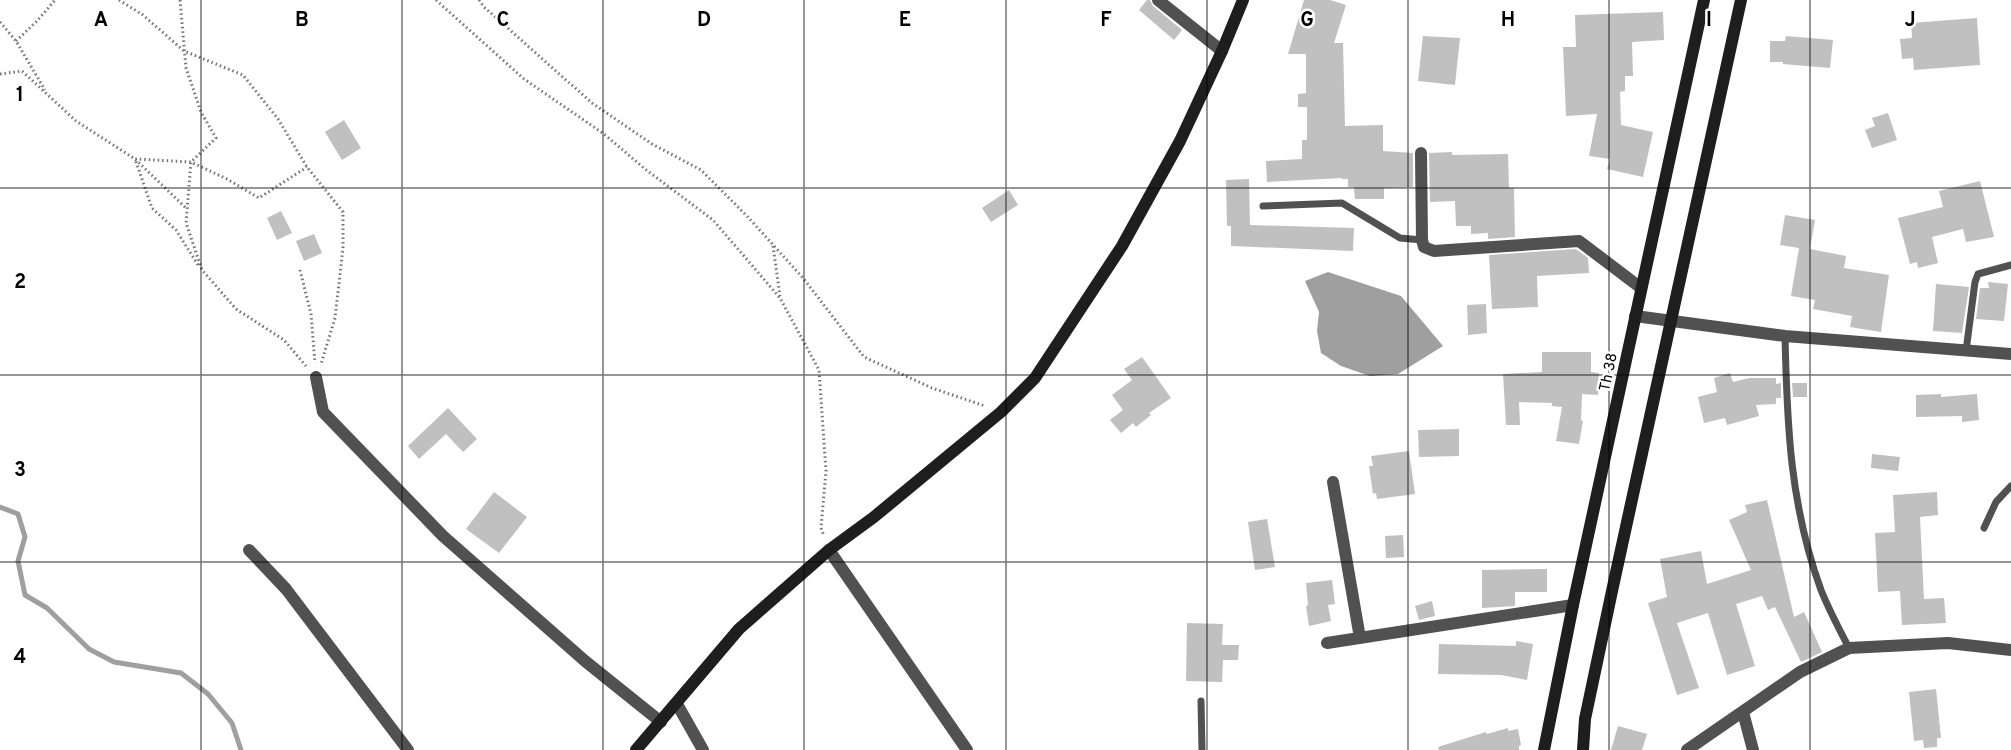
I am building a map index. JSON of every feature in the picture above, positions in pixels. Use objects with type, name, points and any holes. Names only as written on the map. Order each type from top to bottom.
[{"type":"street","points":[[1158,0],[1222,51]]},
{"type":"street","points":[[636,750],[739,629],[829,550],[874,517],[1001,412],[1035,378],[1122,246],[1180,141],[1243,0]]},
{"type":"street","name":"Th 38","points":[[1544,750],[1573,604],[1704,0]]},
{"type":"street","points":[[1583,750],[1585,719],[1741,0]]},
{"type":"street","points":[[1421,153],[1424,247],[1434,251],[1579,241],[1641,288]]},
{"type":"street","points":[[1635,316],[1785,336],[2011,354]]},
{"type":"street","points":[[316,377],[323,412],[443,536],[585,661],[661,722]]},
{"type":"street","points":[[1333,482],[1360,638]]},
{"type":"street","points":[[249,550],[286,589],[408,750]]},
{"type":"street","points":[[829,550],[968,750]]},
{"type":"street","points":[[1327,643],[1573,604]]},
{"type":"street","points":[[1687,750],[1800,672],[1849,648],[1948,642],[2011,650]]},
{"type":"street","points":[[677,704],[704,750]]},
{"type":"street","points":[[1743,712],[1753,750]]},
{"type":"lane","points":[[1263,206],[1342,203],[1400,238],[1422,240]]},
{"type":"lane","points":[[1966,351],[1978,274],[2011,265]]},
{"type":"lane","points":[[1785,336],[1786,419],[1790,461],[1803,531],[1821,591],[1849,648]]},
{"type":"lane","points":[[1984,528],[1996,502],[2011,486]]},
{"type":"lane","points":[[1201,701],[1203,750]]},
{"type":"path","points":[[16,41],[55,0]]},
{"type":"path","points":[[119,0],[143,15],[184,51],[243,75],[278,119],[307,167],[343,212],[343,248],[335,318],[316,377]]},
{"type":"path","points":[[180,0],[186,68],[201,112],[216,138],[191,162],[186,223],[202,270]]},
{"type":"path","points":[[436,0],[524,80],[604,134],[645,169],[713,220],[780,298],[819,369],[826,471],[821,528],[829,550]]},
{"type":"path","points":[[479,0],[484,7],[592,103],[652,144],[701,170],[747,216],[803,278],[864,357],[932,388],[1001,412]]},
{"type":"path","points":[[0,22],[16,41],[47,94]]},
{"type":"path","points":[[0,75],[22,71],[76,121],[135,159],[188,209]]},
{"type":"path","points":[[135,159],[191,162],[227,178],[259,198],[307,167]]},
{"type":"path","points":[[135,159],[152,208],[176,230],[202,270],[236,309],[284,340],[316,377]]},
{"type":"path","points":[[773,244],[780,298]]},
{"type":"path","points":[[300,270],[311,314],[316,377]]},
{"type":"shaded area","points":[[1328,272],[1401,296],[1443,346],[1398,374],[1370,376],[1341,366],[1321,353],[1317,331],[1319,312],[1305,281]]},
{"type":"building","points":[[1147,0],[1150,0],[1153,6],[1182,30],[1174,40],[1139,10]]},
{"type":"building","points":[[1304,0],[1330,0],[1346,5],[1334,43],[1343,43],[1345,126],[1383,125],[1383,151],[1413,153],[1413,187],[1384,188],[1384,199],[1355,199],[1354,187],[1348,187],[1348,179],[1267,182],[1266,161],[1302,159],[1302,140],[1307,140],[1307,107],[1298,107],[1298,94],[1306,93],[1306,54],[1288,54]]},
{"type":"building","points":[[1663,12],[1664,40],[1632,42],[1633,76],[1625,76],[1625,91],[1620,92],[1621,125],[1653,132],[1643,177],[1607,169],[1610,159],[1589,156],[1597,114],[1566,116],[1563,47],[1576,47],[1575,15]]},
{"type":"building","points":[[1977,18],[1980,65],[1914,70],[1913,58],[1902,59],[1900,39],[1912,38],[1911,23]]},
{"type":"building","points":[[1423,36],[1460,38],[1455,85],[1418,81]]},
{"type":"building","points":[[1786,36],[1833,40],[1830,68],[1770,62],[1770,41],[1785,41]]},
{"type":"building","points":[[1888,113],[1897,140],[1872,148],[1865,130],[1875,126],[1872,118]]},
{"type":"building","points":[[344,120],[361,148],[342,160],[325,132]]},
{"type":"building","points":[[1452,152],[1452,155],[1508,154],[1509,188],[1514,188],[1515,237],[1488,239],[1488,233],[1471,234],[1471,226],[1456,226],[1455,201],[1430,202],[1429,153]]},
{"type":"building","points":[[1249,179],[1250,225],[1354,228],[1353,251],[1231,246],[1231,226],[1227,226],[1226,180]]},
{"type":"building","points":[[1980,181],[1994,237],[1966,242],[1963,229],[1932,237],[1938,263],[1918,268],[1917,262],[1910,264],[1898,218],[1943,207],[1939,191]]},
{"type":"building","points":[[1009,190],[1018,205],[991,222],[982,208]]},
{"type":"building","points":[[281,211],[292,233],[277,240],[267,218]]},
{"type":"building","points":[[1785,215],[1815,220],[1810,249],[1846,256],[1844,268],[1889,275],[1881,332],[1850,327],[1852,316],[1813,309],[1815,300],[1791,296],[1799,248],[1780,245]]},
{"type":"building","points":[[314,234],[322,253],[304,261],[296,241]]},
{"type":"building","points":[[1576,249],[1588,258],[1589,273],[1537,276],[1538,307],[1492,309],[1489,255]]},
{"type":"building","points":[[1988,282],[2008,284],[2004,321],[1976,319],[1980,288],[1989,288]]},
{"type":"building","points":[[1936,284],[1969,287],[1962,333],[1933,331]]},
{"type":"building","points":[[1486,304],[1487,333],[1468,335],[1467,305]]},
{"type":"building","points":[[1542,352],[1591,352],[1591,372],[1599,373],[1598,395],[1582,394],[1581,420],[1583,421],[1579,444],[1556,441],[1562,407],[1552,406],[1552,403],[1519,402],[1520,425],[1506,425],[1503,374],[1542,372]]},
{"type":"building","points":[[1142,357],[1171,398],[1149,413],[1151,415],[1136,427],[1133,423],[1121,433],[1110,420],[1123,410],[1112,395],[1132,380],[1124,369]]},
{"type":"building","points":[[1730,373],[1733,382],[1749,378],[1776,378],[1776,384],[1781,383],[1781,398],[1776,398],[1776,404],[1756,405],[1759,416],[1727,425],[1725,418],[1704,423],[1698,397],[1717,392],[1714,378]]},
{"type":"building","points":[[1792,383],[1807,383],[1807,397],[1793,397]]},
{"type":"building","points":[[1941,394],[1941,397],[1977,394],[1979,420],[1962,422],[1962,416],[1916,417],[1916,395]]},
{"type":"building","points":[[448,408],[477,439],[463,452],[446,434],[419,459],[408,446]]},
{"type":"building","points":[[1459,429],[1459,456],[1419,457],[1418,430]]},
{"type":"building","points":[[1409,451],[1415,494],[1377,499],[1376,493],[1373,494],[1369,466],[1373,466],[1371,456]]},
{"type":"building","points":[[1872,454],[1900,457],[1898,471],[1871,468]]},
{"type":"building","points":[[494,492],[527,517],[499,553],[466,529]]},
{"type":"building","points":[[1937,492],[1938,515],[1920,517],[1924,599],[1944,598],[1946,623],[1902,625],[1900,591],[1878,592],[1875,533],[1895,532],[1893,495]]},
{"type":"building","points":[[1767,500],[1794,617],[1804,612],[1822,652],[1801,662],[1775,607],[1768,610],[1762,596],[1736,604],[1755,666],[1727,675],[1708,613],[1677,623],[1699,688],[1677,695],[1648,603],[1667,597],[1660,559],[1701,551],[1707,584],[1751,570],[1729,520],[1747,512],[1745,505]]},
{"type":"building","points":[[1267,519],[1275,567],[1255,570],[1248,522]]},
{"type":"building","points":[[1403,535],[1404,557],[1386,558],[1385,536]]},
{"type":"building","points":[[1547,569],[1547,592],[1515,592],[1515,606],[1482,608],[1482,570]]},
{"type":"building","points":[[1332,580],[1335,604],[1328,605],[1331,621],[1309,626],[1306,583]]},
{"type":"building","points":[[1432,601],[1435,616],[1419,620],[1415,606]]},
{"type":"building","points":[[1187,623],[1223,624],[1222,645],[1239,645],[1238,660],[1223,660],[1222,682],[1186,681]]},
{"type":"building","points":[[1516,641],[1533,644],[1527,680],[1501,675],[1438,674],[1439,644],[1516,646]]},
{"type":"building","points":[[1936,689],[1941,738],[1937,738],[1937,747],[1924,748],[1923,740],[1914,741],[1909,692]]},
{"type":"building","points":[[1618,726],[1647,734],[1642,750],[1611,750]]},
{"type":"building","points":[[1508,728],[1508,731],[1518,729],[1521,745],[1519,750],[1439,750],[1438,747],[1486,732],[1487,734]]},
{"type":"waterway","points":[[0,507],[18,514],[25,537],[18,561],[25,595],[47,608],[89,649],[114,662],[181,673],[208,694],[232,723],[241,750]]}]
